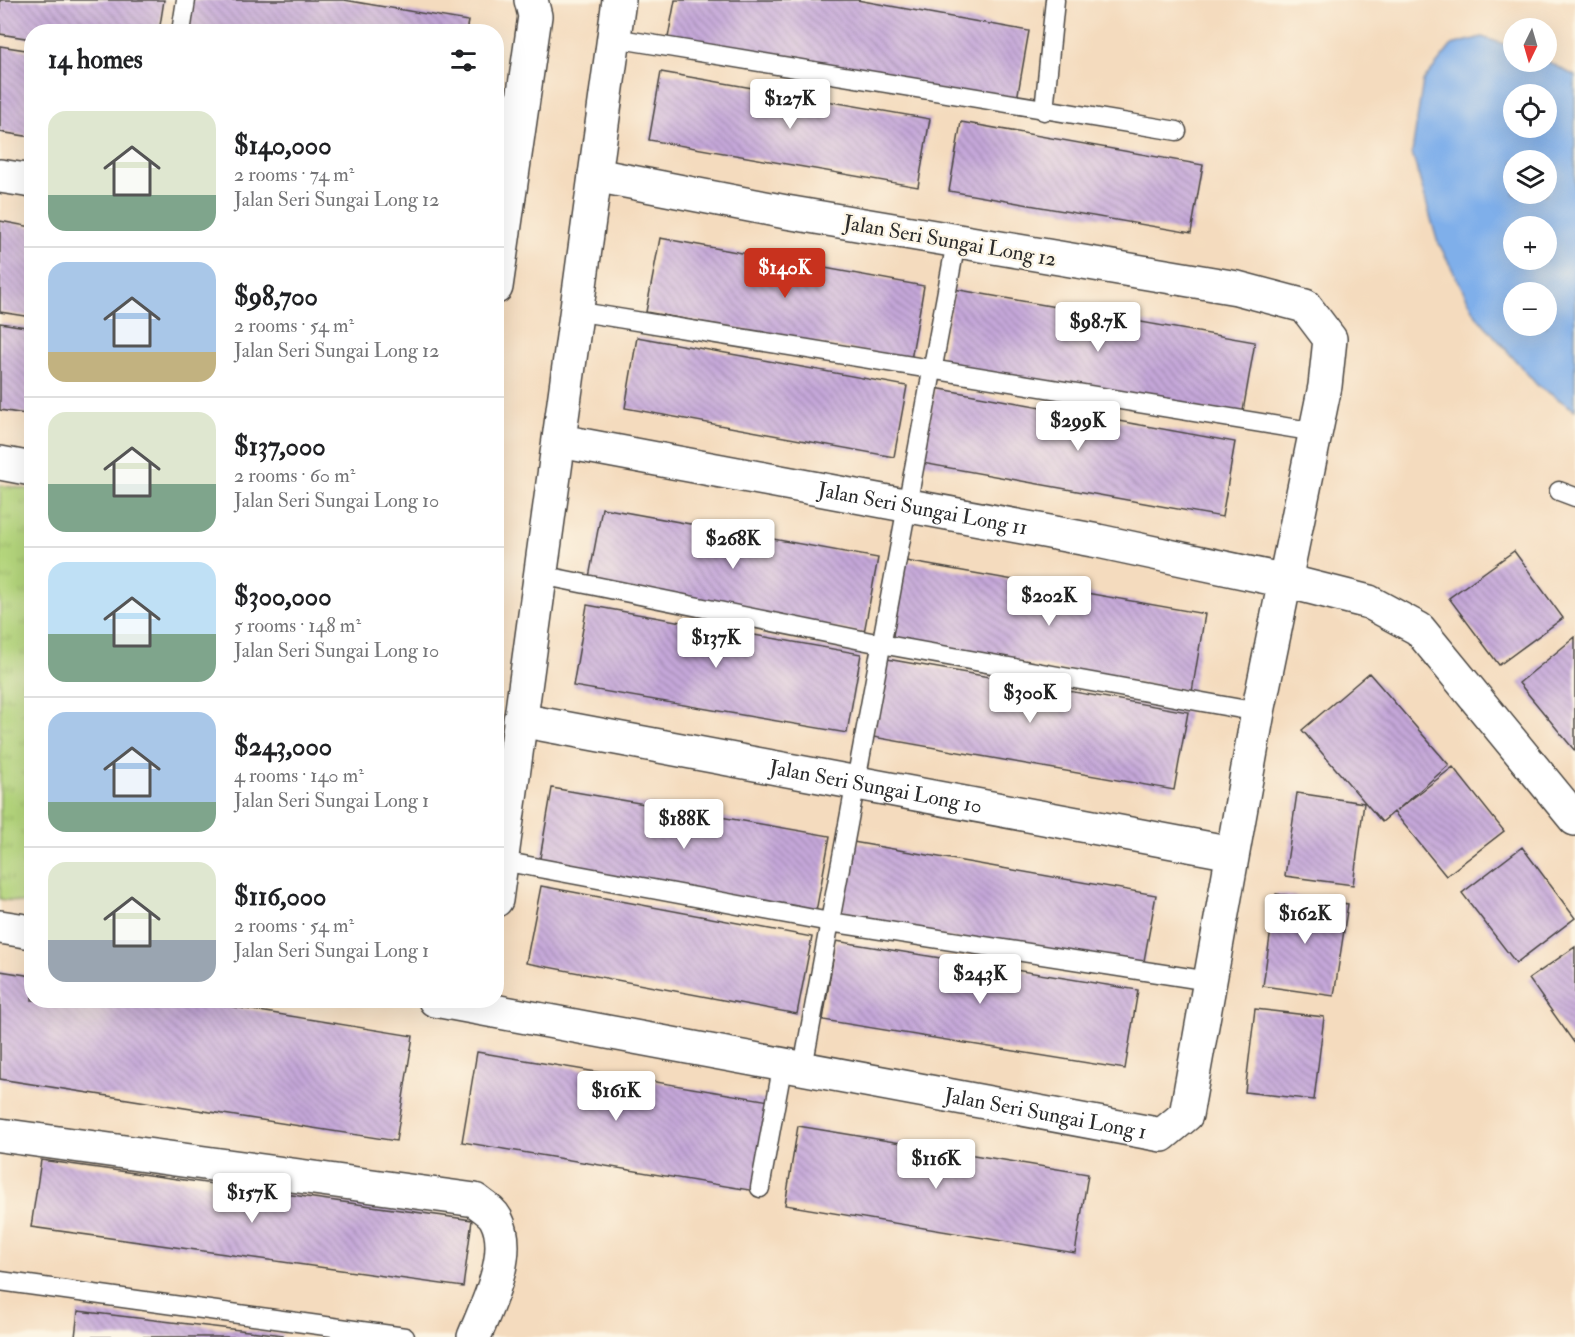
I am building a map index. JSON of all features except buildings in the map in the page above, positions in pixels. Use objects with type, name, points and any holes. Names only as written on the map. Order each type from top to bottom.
[{"type":"street","points":[[504,179],[508,120],[536,16],[531,0]]},
{"type":"street","points":[[504,845],[620,0]]},
{"type":"street","name":"Jalan Seri Sungai Long 12","points":[[595,175],[956,242],[1237,288],[1305,306]]},
{"type":"street","points":[[0,176],[24,180]]},
{"type":"street","name":"Jalan Seri Sungai Long 1","points":[[498,1008],[1162,1135],[1185,1115],[1258,712],[1316,432],[1330,339],[1305,306]]},
{"type":"street","name":"Jalan Seri Sungai Long 11","points":[[560,441],[1098,541],[1286,580],[1370,602],[1419,629],[1575,819]]},
{"type":"street","points":[[0,464],[24,468]]},
{"type":"street","name":"Jalan Seri Sungai Long 10","points":[[520,720],[1232,853]]},
{"type":"street","points":[[0,927],[24,931]]},
{"type":"street","points":[[0,1135],[475,1200],[495,1216],[504,1236],[496,1284],[474,1337]]},
{"type":"lane","points":[[182,24],[186,0]]},
{"type":"lane","points":[[1044,111],[1055,0]]},
{"type":"lane","points":[[615,38],[1044,111],[1178,131]]},
{"type":"lane","points":[[760,1188],[830,922],[930,371],[956,242]]},
{"type":"lane","points":[[576,311],[930,371],[1316,432]]},
{"type":"lane","points":[[541,575],[881,644],[1258,712]]},
{"type":"lane","points":[[504,861],[830,922],[1209,981]]},
{"type":"lane","points":[[0,1281],[405,1337]]},
{"type":"green space","points":[[0,485],[24,489],[24,903],[0,899]]},
{"type":"water","points":[[1482,37],[1503,44],[1503,72],[1557,72],[1557,66],[1575,76],[1575,410],[1537,385],[1476,315],[1437,240],[1412,153],[1423,81],[1452,45]]}]
